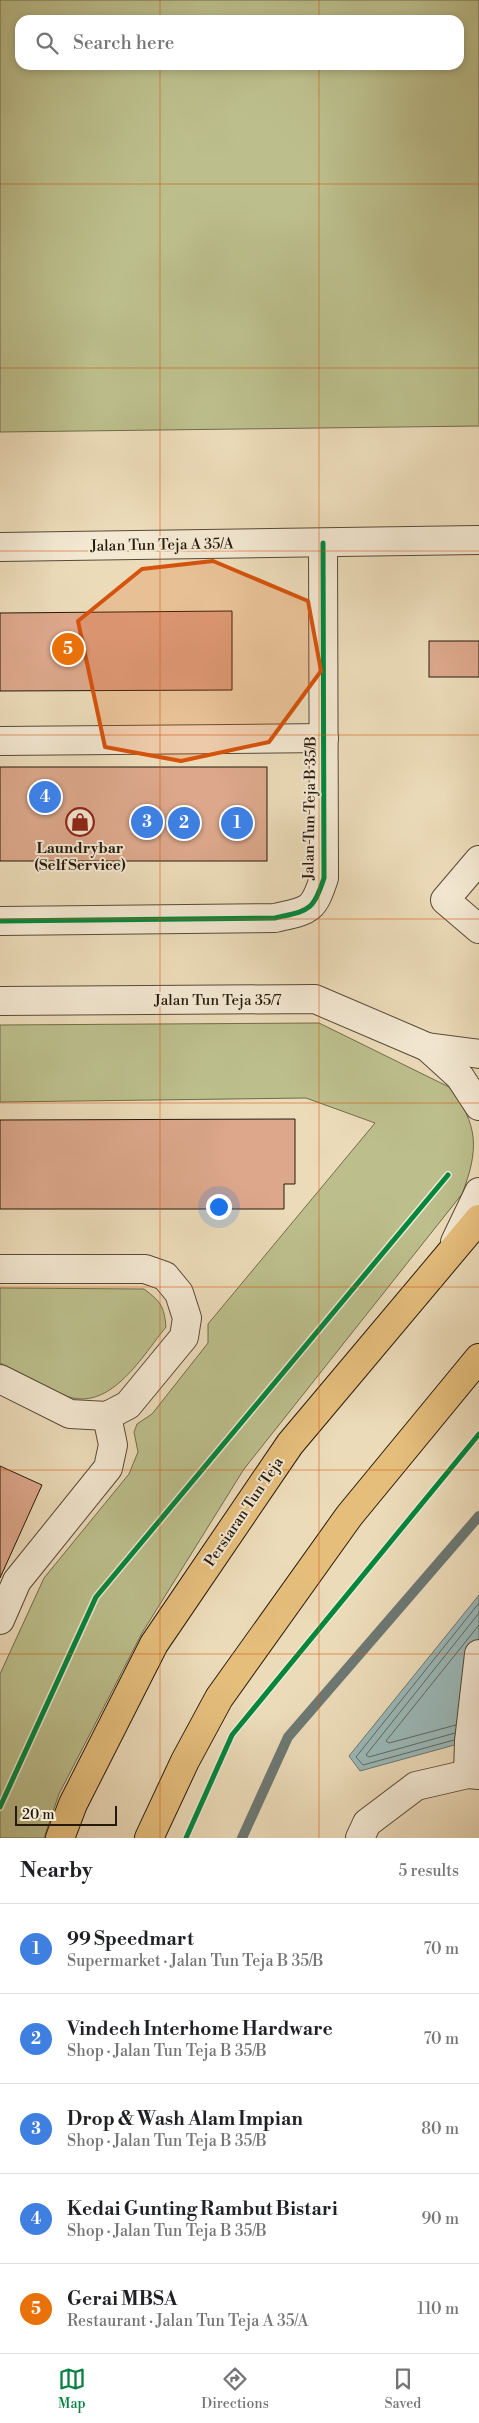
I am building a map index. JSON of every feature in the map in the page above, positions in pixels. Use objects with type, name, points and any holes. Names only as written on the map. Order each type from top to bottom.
[{"type":"main road","name":"Persiaran Tun Teja","points":[[60,1838],[73,1804],[154,1644],[290,1444],[479,1219]]},
{"type":"main road","points":[[149,1838],[219,1698],[246,1658],[349,1516],[479,1358]]},
{"type":"street","name":"Jalan Tun Teja A 35/A","points":[[0,547],[479,540]]},
{"type":"street","name":"Jalan Tun Teja B 35/B","points":[[0,921],[275,918],[302,912],[317,901],[324,878],[323,543]]},
{"type":"street","points":[[0,741],[324,738]]},
{"type":"street","points":[[479,860],[445,900],[479,929]]},
{"type":"street","name":"Jalan Tun Teja 35/7","points":[[0,1001],[315,1000],[427,1047]]},
{"type":"street","points":[[427,1047],[479,1054]]},
{"type":"street","points":[[427,1047],[460,1078],[479,1106]]},
{"type":"street","points":[[448,1257],[479,1192]]},
{"type":"street","points":[[0,1269],[145,1269],[165,1276],[179,1293],[187,1318],[184,1337],[128,1405],[107,1416],[70,1414],[0,1379]]},
{"type":"street","points":[[0,1620],[16,1581],[108,1468],[113,1445],[107,1416]]},
{"type":"street","points":[[360,1838],[367,1823],[416,1786],[474,1774],[469,1741],[479,1654]]},
{"type":"highlighted area","points":[[213,561],[308,601],[321,671],[269,742],[181,761],[105,747],[78,621],[142,569]]},
{"type":"green space","points":[[0,0],[479,0],[479,426],[0,432]]},
{"type":"green space","points":[[319,1023],[449,1087],[466,1113],[473,1138],[471,1164],[462,1194],[244,1469],[142,1633],[59,1794],[44,1838],[0,1838],[0,1674],[44,1578],[129,1474],[138,1452],[134,1432],[137,1424],[152,1414],[208,1343],[208,1324],[375,1123],[306,1098],[0,1102],[0,1025]]},
{"type":"green space","points":[[0,1288],[144,1289],[161,1305],[166,1327],[137,1365],[113,1388],[85,1399],[69,1397],[0,1363]]},
{"type":"water","points":[[479,1595],[479,1741],[469,1741],[360,1771],[349,1756]]},
{"type":"building","points":[[232,611],[232,690],[0,691],[0,613]]},
{"type":"building","points":[[429,641],[479,641],[479,677],[429,677]]},
{"type":"building","points":[[0,767],[267,767],[267,861],[0,861]]},
{"type":"building","points":[[295,1119],[295,1184],[284,1184],[284,1209],[0,1209],[0,1120]]},
{"type":"building","points":[[0,1466],[42,1485],[0,1578]]},
{"type":"waterway","points":[[242,1838],[288,1737],[479,1516]]},
{"type":"cycle path","points":[[0,921],[275,918],[303,911],[313,903],[324,878],[323,543]]},
{"type":"cycle path","points":[[0,1807],[96,1597],[448,1175]]},
{"type":"cycle path","points":[[186,1838],[232,1735],[479,1434]]},
{"type":"place","name":"Gerai MBSA","points":[[68,649]]},
{"type":"place","name":"Kedai Gunting Rambut Bistari","points":[[45,797]]},
{"type":"place","name":"Laundrybar (Self Service)","points":[[80,822]]},
{"type":"place","name":"Drop & Wash Alam Impian","points":[[147,822]]},
{"type":"place","name":"Vindech Interhome Hardware","points":[[184,823]]},
{"type":"place","name":"99 Speedmart","points":[[237,823]]}]
